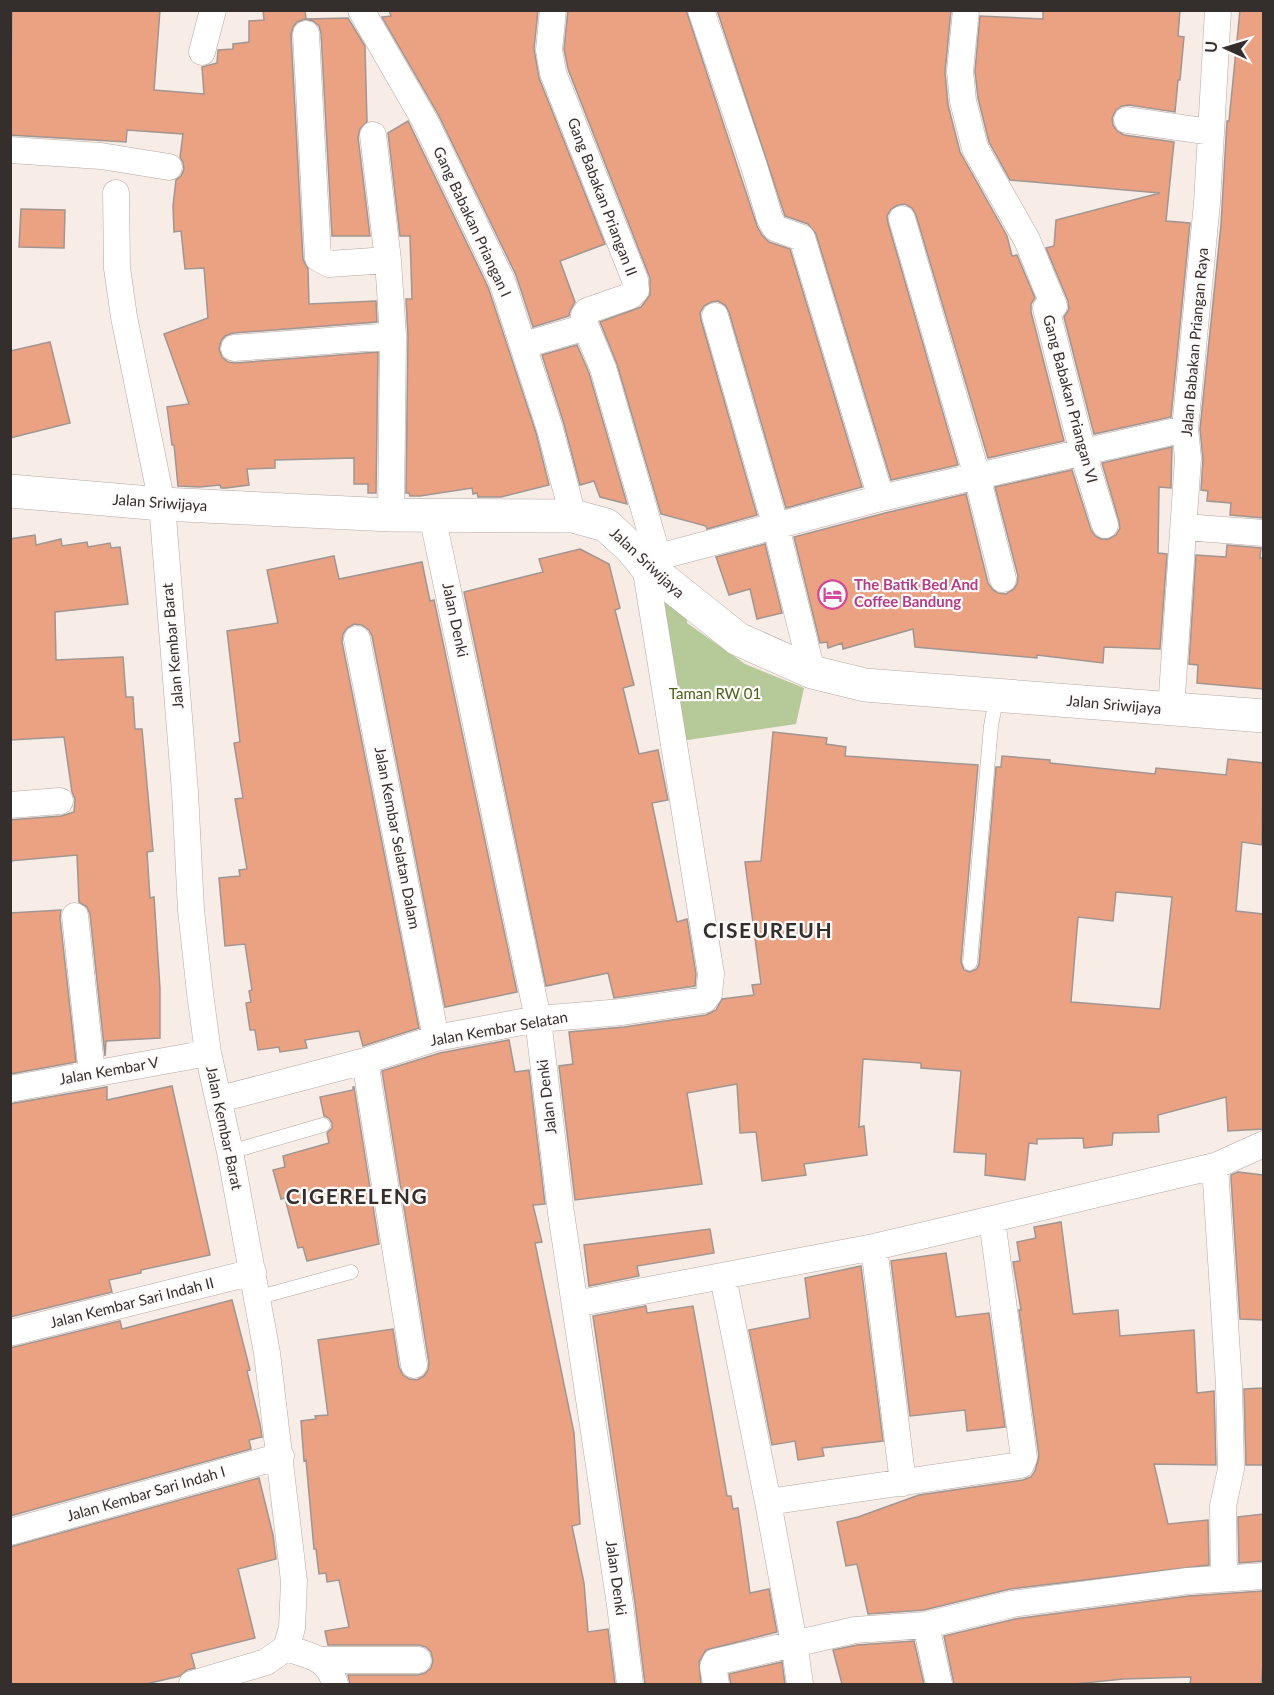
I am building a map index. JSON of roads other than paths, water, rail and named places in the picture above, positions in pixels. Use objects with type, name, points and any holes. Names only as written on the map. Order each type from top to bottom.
[{"type":"main road","name":"Jalan Sriwijaya","points":[[10,491],[162,504],[391,514],[573,516],[606,525],[631,548],[652,561],[738,639],[812,672],[865,685],[1263,716]]},
{"type":"street","points":[[202,52],[213,10]]},
{"type":"street","name":"Gang Babakan Priangan I","points":[[361,10],[425,121],[502,281],[524,345],[573,516]]},
{"type":"street","name":"Gang Babakan Priangan II","points":[[554,10],[549,50],[553,73],[635,280],[636,290],[630,296],[587,311],[584,315],[586,327]]},
{"type":"street","points":[[701,10],[770,219],[775,228],[802,238],[881,498]]},
{"type":"street","name":"Gang Babakan Priangan VI","points":[[966,10],[960,71],[963,101],[975,147],[1028,240],[1054,306],[1046,308],[1083,453],[1105,525]]},
{"type":"street","name":"Jalan Babakan Priangan Raya","points":[[1171,710],[1188,458],[1185,429],[1207,203],[1218,10]]},
{"type":"street","points":[[306,34],[318,258],[329,264],[388,260]]},
{"type":"street","points":[[1127,120],[1211,132]]},
{"type":"street","points":[[373,135],[388,260],[393,336],[391,514]]},
{"type":"street","points":[[10,150],[101,156],[169,166]]},
{"type":"street","name":"Jalan Kembar Barat","points":[[116,193],[117,268],[124,317],[162,504],[185,792],[191,910],[208,1053],[220,1099],[253,1272],[267,1353],[280,1456],[294,1581],[292,1628],[286,1648]]},
{"type":"street","points":[[902,219],[977,476],[1003,579]]},
{"type":"street","points":[[715,316],[776,527],[812,672]]},
{"type":"street","points":[[524,345],[586,327],[603,368],[652,561],[881,498],[1185,429]]},
{"type":"street","points":[[234,348],[393,336]]},
{"type":"street","name":"Jalan Denki","points":[[432,515],[538,1019],[560,1202],[630,1684]]},
{"type":"street","points":[[1184,527],[1263,533]]},
{"type":"street","name":"Jalan Kembar Selatan","points":[[220,1099],[365,1061],[436,1038],[538,1019],[634,1010],[704,1000],[709,994],[711,974],[652,561]]},
{"type":"street","name":"Jalan Kembar Selatan Dalam","points":[[357,639],[436,1038]]},
{"type":"street","points":[[10,804],[60,801]]},
{"type":"street","points":[[75,916],[92,1074]]},
{"type":"street","name":"Jalan Kembar V","points":[[10,1089],[208,1053]]},
{"type":"street","points":[[365,1061],[414,1365]]},
{"type":"street","points":[[576,1304],[874,1247],[992,1220],[1215,1166],[1263,1144]]},
{"type":"street","points":[[1215,1166],[1232,1469],[1223,1506],[1224,1578]]},
{"type":"street","points":[[768,1502],[1021,1466],[1024,1458],[992,1220]]},
{"type":"street","points":[[874,1247],[903,1483]]},
{"type":"street","name":"Jalan Kembar Sari Indah II","points":[[10,1333],[253,1272]]},
{"type":"street","points":[[723,1277],[768,1502],[800,1684]]},
{"type":"street","name":"Jalan Kembar Sari Indah I","points":[[10,1532],[280,1456]]},
{"type":"street","points":[[716,1684],[713,1668],[715,1662],[855,1630],[926,1625],[1012,1604],[1082,1593],[1263,1576]]},
{"type":"street","points":[[926,1625],[939,1684]]},
{"type":"street","points":[[192,1684],[266,1662],[286,1648],[321,1660],[418,1660]]},
{"type":"street","points":[[321,1660],[328,1668],[335,1684]]},
{"type":"lane","points":[[970,963],[990,737],[997,694]]},
{"type":"lane","points":[[230,1152],[323,1125]]},
{"type":"lane","points":[[256,1298],[351,1272]]},
{"type":"place","name":"The Batik Bed And Coffee Bandung","points":[[833,594]]},
{"type":"district","name":"CISEUREUH","points":[[768,931]]},
{"type":"district","name":"CIGERELENG","points":[[357,1197]]},
{"type":"park label","name":"Taman RW 01","points":[[715,694]]}]
